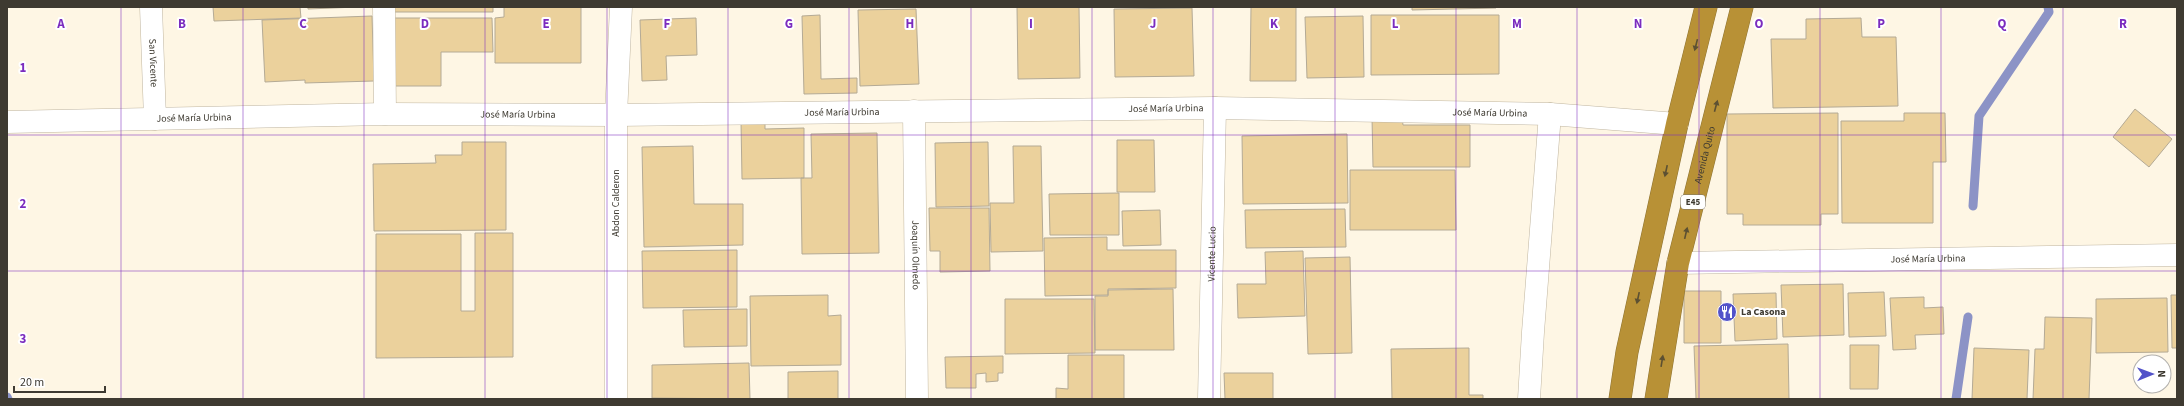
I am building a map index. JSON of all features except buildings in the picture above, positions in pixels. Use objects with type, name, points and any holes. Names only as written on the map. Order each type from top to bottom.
[{"type":"highway","points":[[1620,399],[1627,352],[1677,124],[1706,7]]},
{"type":"highway","name":"Avenida Quito","points":[[1656,399],[1678,263],[1742,7]]},
{"type":"street","name":"San Vicente","points":[[151,7],[155,119]]},
{"type":"street","points":[[384,7],[385,114]]},
{"type":"street","name":"Abdon Calderon","points":[[616,399],[616,115],[621,7]]},
{"type":"street","name":"José María Urbina","points":[[7,122],[385,114],[616,115],[1215,108],[1550,114],[1677,124]]},
{"type":"street","name":"Vicente Lucio","points":[[1209,399],[1215,108]]},
{"type":"street","name":"Joaquín Olmedo","points":[[914,111],[917,399]]},
{"type":"street","points":[[1529,399],[1532,332],[1550,114]]},
{"type":"street","name":"José María Urbina","points":[[1678,263],[2177,255]]},
{"type":"waterway","points":[[1973,206],[1979,116],[2049,12],[2048,7]]},
{"type":"waterway","points":[[1956,399],[1968,317]]},
{"type":"place","name":"La Casona","points":[[1727,312]]}]
